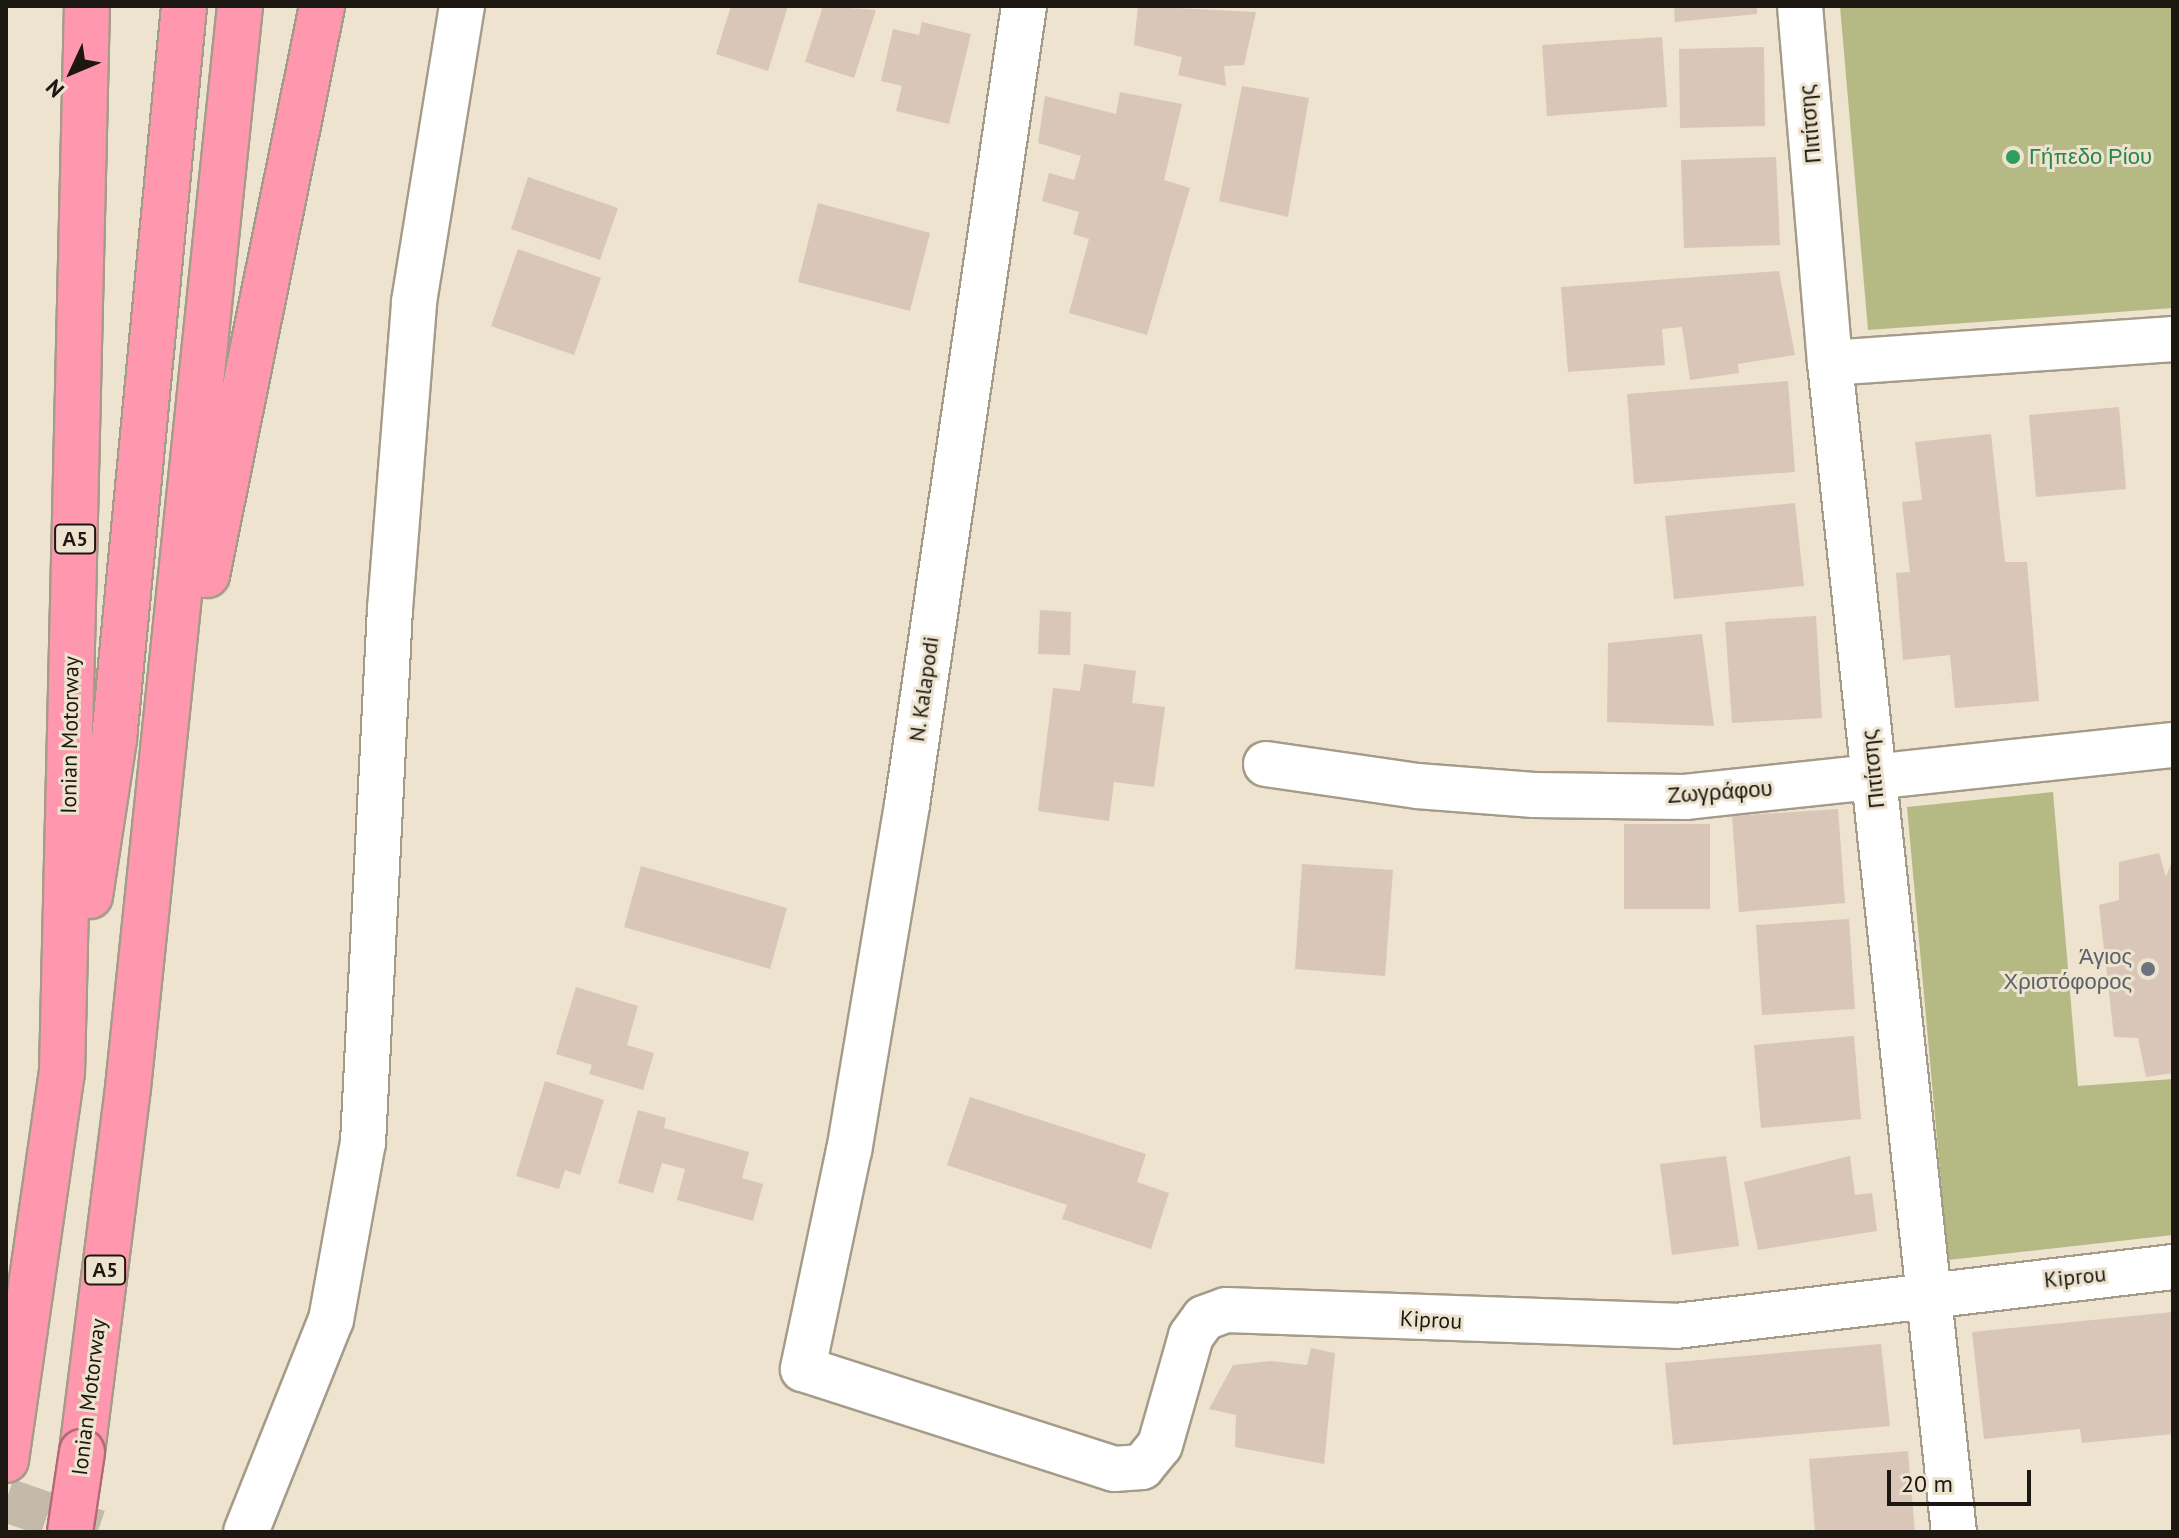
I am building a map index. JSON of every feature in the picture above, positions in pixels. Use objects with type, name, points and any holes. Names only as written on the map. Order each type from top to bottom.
[{"type":"highway","name":"Ionian Motorway","points":[[8,1441],[62,1073],[87,6]]},
{"type":"highway","points":[[62,1073],[114,739],[184,6]]},
{"type":"highway","points":[[161,784],[240,6]]},
{"type":"highway","name":"Α5","points":[[161,784],[267,296],[322,6]]},
{"type":"highway","name":"Ionian Motorway","points":[[70,1532],[161,784]]},
{"type":"street","points":[[246,1532],[331,1320],[363,1143],[390,609],[414,302],[462,6]]},
{"type":"street","name":"N. Kalapodi","points":[[803,1369],[849,1150],[897,865],[1024,6]]},
{"type":"street","name":"Πιτίτσης","points":[[1800,6],[1830,363],[1926,1294],[1954,1532]]},
{"type":"street","points":[[1830,363],[2173,339]]},
{"type":"street","name":"Ζωγράφου","points":[[1266,764],[1417,786],[1534,795],[1685,797],[2173,745]]},
{"type":"street","name":"Kiprou","points":[[803,1369],[1114,1469],[1142,1467],[1160,1445],[1191,1336],[1204,1318],[1226,1310],[1637,1328],[1702,1324],[1926,1294],[2173,1267]]},
{"type":"green space","name":"Γήπεδο Ρίου","points":[[1840,6],[2173,6],[2173,308],[1868,330]]},
{"type":"green space","points":[[2053,792],[2078,1086],[2173,1079],[2173,1235],[1948,1260],[1907,807]]},
{"type":"building","points":[[731,6],[788,6],[768,71],[716,54]]},
{"type":"building","points":[[823,6],[876,10],[854,78],[805,62]]},
{"type":"building","points":[[1138,6],[1256,12],[1244,65],[1224,66],[1226,86],[1178,75],[1182,57],[1134,45]]},
{"type":"building","points":[[1674,6],[1757,6],[1757,14],[1675,22]]},
{"type":"building","points":[[922,22],[971,34],[949,124],[896,111],[902,86],[881,81],[893,29],[919,35]]},
{"type":"building","points":[[1662,37],[1667,107],[1547,116],[1542,45]]},
{"type":"building","points":[[1764,47],[1765,126],[1680,128],[1679,49]]},
{"type":"building","points":[[1242,86],[1309,98],[1288,217],[1219,201]]},
{"type":"building","points":[[1120,92],[1182,104],[1164,180],[1190,188],[1147,335],[1069,313],[1089,239],[1073,234],[1079,212],[1042,201],[1049,173],[1074,180],[1081,156],[1038,143],[1045,96],[1116,114]]},
{"type":"building","points":[[1776,157],[1780,245],[1684,248],[1681,160]]},
{"type":"building","points":[[528,177],[618,208],[600,260],[511,229]]},
{"type":"building","points":[[818,203],[930,233],[910,311],[798,282]]},
{"type":"building","points":[[518,249],[601,278],[574,355],[491,326]]},
{"type":"building","points":[[1779,271],[1795,355],[1738,364],[1739,373],[1690,380],[1682,327],[1662,329],[1665,365],[1568,372],[1561,287]]},
{"type":"building","points":[[1788,381],[1795,472],[1634,484],[1627,394]]},
{"type":"building","points":[[2119,407],[2126,489],[2036,497],[2029,415]]},
{"type":"building","points":[[1991,434],[2005,562],[2027,562],[2039,701],[1955,708],[1950,655],[1903,660],[1896,573],[1910,572],[1902,502],[1922,500],[1915,442]]},
{"type":"building","points":[[1795,503],[1804,586],[1674,599],[1665,516]]},
{"type":"building","points":[[1040,610],[1071,612],[1070,655],[1038,654]]},
{"type":"building","points":[[1816,616],[1822,718],[1732,723],[1725,622]]},
{"type":"building","points":[[1702,634],[1714,726],[1607,722],[1608,643]]},
{"type":"building","points":[[1084,664],[1136,671],[1132,703],[1165,707],[1154,787],[1114,782],[1109,821],[1038,811],[1053,688],[1080,691]]},
{"type":"building","points":[[1838,809],[1845,903],[1739,912],[1732,816]]},
{"type":"building","points":[[1624,824],[1710,824],[1710,909],[1624,909]]},
{"type":"building","points":[[2159,853],[2166,877],[2173,858],[2173,1073],[2146,1077],[2138,1038],[2114,1037],[2099,905],[2119,900],[2119,862]]},
{"type":"building","points":[[1302,864],[1393,870],[1385,976],[1295,969]]},
{"type":"building","points":[[641,866],[787,908],[770,969],[624,927]]},
{"type":"building","points":[[1849,919],[1855,1009],[1762,1015],[1756,925]]},
{"type":"building","points":[[576,987],[638,1006],[627,1045],[654,1053],[643,1090],[589,1074],[592,1065],[556,1054]]},
{"type":"building","points":[[1854,1036],[1861,1119],[1761,1128],[1754,1045]]},
{"type":"building","points":[[545,1081],[604,1100],[580,1175],[565,1170],[559,1189],[516,1176]]},
{"type":"building","points":[[970,1097],[1146,1154],[1137,1182],[1169,1193],[1151,1249],[1062,1219],[1067,1205],[947,1165]]},
{"type":"building","points":[[638,1110],[666,1118],[664,1128],[749,1152],[742,1178],[763,1184],[753,1221],[677,1200],[685,1169],[662,1163],[653,1193],[618,1183]]},
{"type":"building","points":[[1726,1156],[1739,1246],[1672,1255],[1660,1164]]},
{"type":"building","points":[[1850,1156],[1855,1195],[1872,1193],[1877,1231],[1758,1250],[1744,1182]]},
{"type":"building","points":[[2173,1312],[2173,1434],[2082,1443],[2080,1429],[1984,1439],[1972,1332]]},
{"type":"building","points":[[1881,1344],[1890,1426],[1673,1445],[1665,1363]]},
{"type":"building","points":[[1311,1348],[1335,1353],[1324,1464],[1235,1447],[1236,1415],[1209,1409],[1233,1365],[1271,1361],[1307,1365]]},
{"type":"building","points":[[1908,1451],[1915,1532],[1815,1532],[1809,1459]]},
{"type":"tunnel","points":[[6,1500],[98,1532]]},
{"type":"place","name":"Γήπεδο Ρίου","points":[[2013,157]]},
{"type":"place","name":"Άγιος Χριστόφορος","points":[[2148,969]]}]
